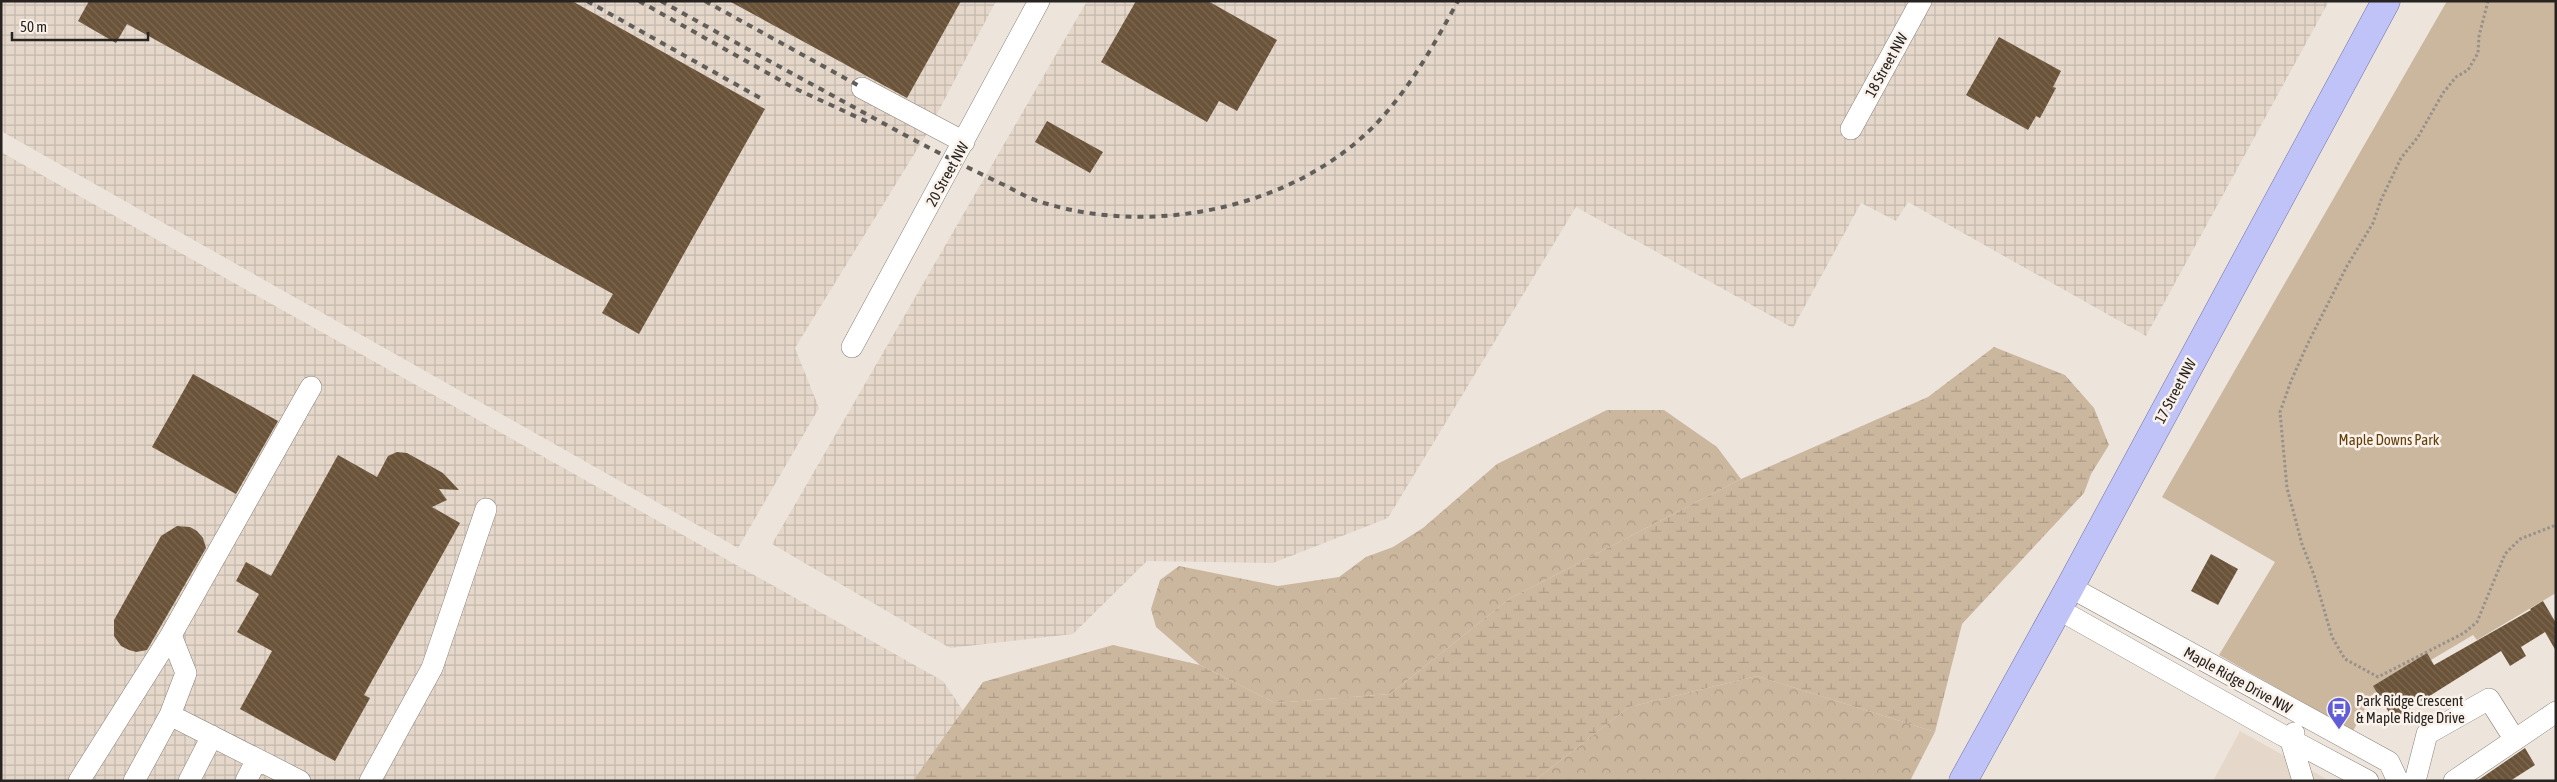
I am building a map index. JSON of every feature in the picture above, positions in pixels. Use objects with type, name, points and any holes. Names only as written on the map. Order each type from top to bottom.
[{"type":"main road","name":"17 Street NW","points":[[1963,781],[2064,598],[2386,1]]},
{"type":"street","name":"20 Street NW","points":[[852,347],[1040,1]]},
{"type":"street","name":"18 Street NW","points":[[1850,129],[1921,1]]},
{"type":"street","points":[[862,88],[964,142]]},
{"type":"street","points":[[79,781],[171,635],[311,386]]},
{"type":"street","points":[[370,781],[432,668],[486,509]]},
{"type":"street","name":"Maple Ridge Drive NW","points":[[2064,598],[2302,715],[2389,762],[2398,781]]},
{"type":"street","name":"Maple Ridge Drive NW","points":[[2064,598],[2292,741],[2368,781]]},
{"type":"street","points":[[134,781],[170,715],[186,673],[171,635]]},
{"type":"street","points":[[2415,781],[2427,734],[2489,700],[2515,740]]},
{"type":"street","points":[[2454,781],[2556,712]]},
{"type":"street","points":[[170,715],[300,781]]},
{"type":"street","points":[[2302,715],[2292,741],[2303,781]]},
{"type":"street","points":[[190,781],[212,736]]},
{"type":"street","points":[[246,781],[257,759]]},
{"type":"path","points":[[2488,1],[2479,36],[2478,54],[2468,70],[2456,77],[2444,93],[2418,136],[2401,158],[2381,200],[2374,223],[2347,266],[2291,381],[2280,412],[2287,488],[2302,544],[2314,574],[2332,637],[2345,659],[2378,677],[2464,633],[2477,622],[2504,554],[2520,539],[2556,524]]},
{"type":"shaded area","points":[[1,1],[996,1],[926,135],[795,348],[819,408],[738,548],[1,131]]},
{"type":"shaded area","points":[[1087,1],[2329,1],[2146,336],[1908,202],[1896,221],[1861,203],[1793,328],[1576,207],[1388,518],[1273,563],[1147,561],[1073,634],[950,648],[772,544]]},
{"type":"shaded area","points":[[1,152],[943,681],[1011,781],[1,781]]},
{"type":"shaded area","points":[[2240,731],[2330,781],[2213,781]]},
{"type":"green space","name":"Maple Downs Park","points":[[2447,1],[2556,1],[2556,593],[2477,640],[2473,635],[2372,695],[2353,731],[2219,655],[2275,562],[2162,497]]},
{"type":"green space","points":[[1994,347],[2065,375],[2094,408],[2109,445],[2091,474],[2084,493],[1962,624],[1935,732],[1757,676],[1629,707],[1534,781],[913,781],[983,682],[1113,645],[1200,665],[1275,703],[1390,694],[1509,599],[1741,479],[1928,397]]},
{"type":"green space","points":[[1607,410],[1664,410],[1717,447],[1741,479],[1509,599],[1390,694],[1275,703],[1200,665],[1156,627],[1151,609],[1160,580],[1179,566],[1278,586],[1339,577],[1366,557],[1393,547],[1423,528],[1497,464]]},
{"type":"green space","points":[[1757,676],[1935,732],[1910,781],[1534,781],[1629,707]]},
{"type":"building","points":[[89,1],[572,1],[765,109],[639,334],[602,313],[613,294],[127,24],[116,43],[78,21]]},
{"type":"building","points":[[729,1],[961,1],[907,98]]},
{"type":"building","points":[[1136,1],[1208,1],[1277,40],[1237,111],[1219,101],[1207,122],[1101,62]]},
{"type":"building","points":[[1999,37],[2061,71],[2053,87],[2056,88],[2040,118],[2036,116],[2028,130],[1966,95]]},
{"type":"building","points":[[1047,121],[1103,152],[1090,173],[1035,142]]},
{"type":"building","points":[[193,374],[278,421],[236,494],[152,447]]},
{"type":"building","points":[[397,452],[407,453],[443,473],[459,490],[439,489],[447,500],[432,507],[460,523],[364,695],[370,698],[335,761],[240,709],[272,651],[237,632],[259,594],[236,581],[246,562],[271,576],[338,455],[377,477],[388,456]]},
{"type":"building","points":[[177,526],[190,527],[197,531],[203,538],[206,548],[147,650],[136,652],[129,650],[121,646],[114,636],[114,620],[161,536]]},
{"type":"building","points":[[2211,554],[2238,569],[2218,605],[2191,591]]},
{"type":"building","points":[[2543,601],[2556,623],[2556,651],[2545,632],[2521,647],[2526,656],[2510,666],[2501,651],[2393,719],[2373,686],[2427,653],[2434,665],[2531,610]]},
{"type":"building","points":[[2525,748],[2535,765],[2510,781],[2477,781]]},
{"type":"railway","points":[[587,1],[762,99]]},
{"type":"railway","points":[[639,1],[796,89],[870,123]]},
{"type":"railway","points":[[661,1],[901,133],[1026,196],[1041,202],[1084,212],[1128,217],[1173,215],[1218,208],[1262,196],[1303,178],[1341,155],[1374,126],[1399,97],[1420,66],[1458,1]]},
{"type":"railway","points":[[705,1],[861,87]]},
{"type":"place","name":"Park Ridge Crescent & Maple Ridge Drive","points":[[2339,730]]}]
